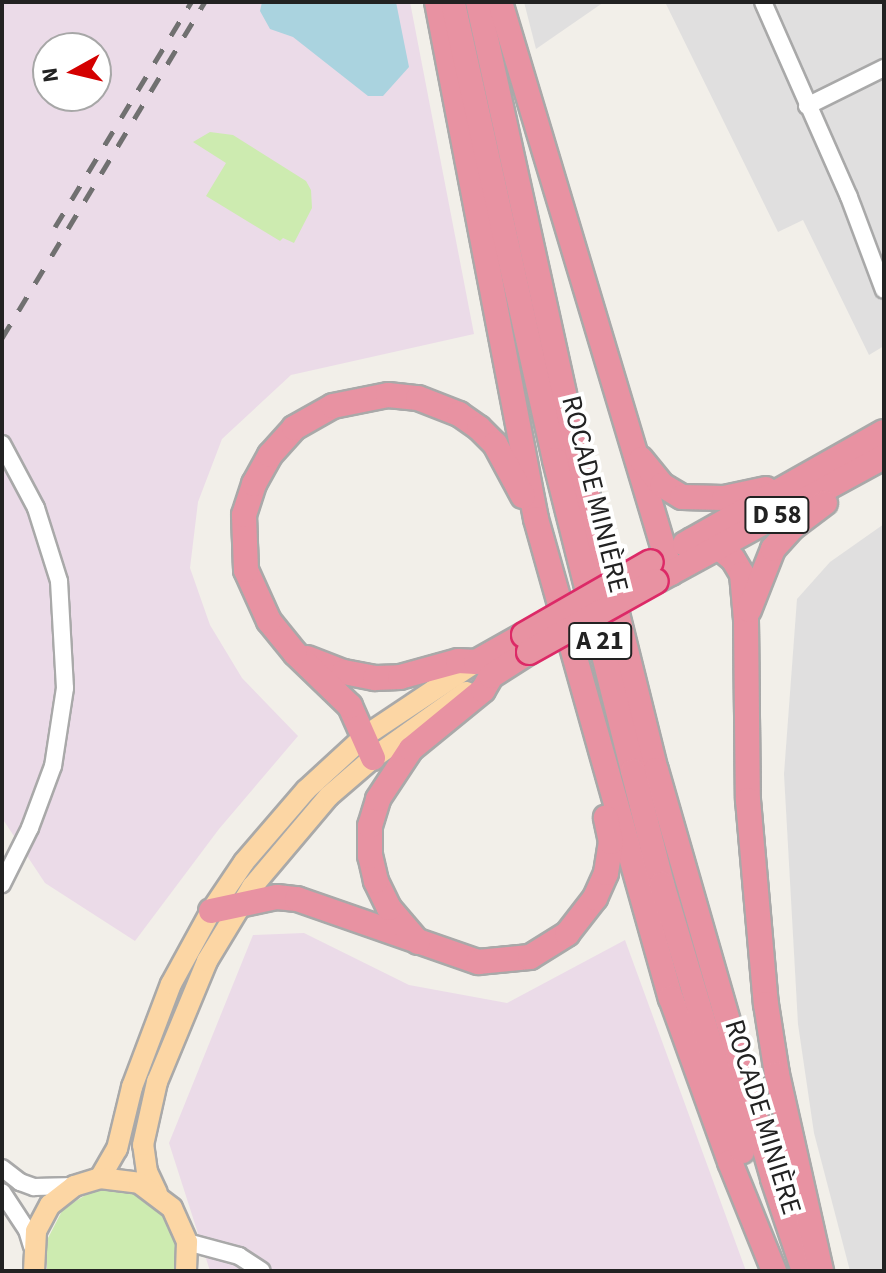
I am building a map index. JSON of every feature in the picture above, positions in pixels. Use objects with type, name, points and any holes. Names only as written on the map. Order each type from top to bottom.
[{"type":"highway","points":[[437,2],[536,519],[603,769],[671,998],[730,1162],[777,1271]]},
{"type":"highway","name":"ROCADE MINIÈRE","points":[[452,2],[555,460],[640,799],[705,1032],[777,1271]]},
{"type":"highway","name":"ROCADE MINIÈRE","points":[[478,2],[580,464],[656,770],[773,1179],[804,1271]]},
{"type":"highway","points":[[500,2],[630,440],[661,568]]},
{"type":"highway","points":[[369,747],[350,706],[295,653],[269,621],[246,570],[244,515],[254,484],[270,455],[294,428],[333,406],[388,395],[418,398],[459,414],[495,444],[536,519]]},
{"type":"highway","name":"D 58","points":[[661,568],[692,540],[884,432]]},
{"type":"highway","points":[[630,440],[648,472],[682,497],[714,499],[758,489],[777,491]]},
{"type":"highway","points":[[746,620],[773,549],[793,527],[884,458]]},
{"type":"highway","name":"D 58","points":[[484,669],[661,568],[718,547],[884,458]]},
{"type":"highway","points":[[692,540],[718,547],[733,559],[742,574],[746,620],[748,800],[766,1004],[777,1074],[821,1271]]},
{"type":"highway","points":[[295,653],[344,672],[375,678],[423,673],[458,661],[484,669],[483,690],[411,749],[393,772],[374,812],[370,856],[376,881],[389,908],[419,944]]},
{"type":"highway","points":[[211,911],[277,897],[297,899],[478,962],[530,957],[567,934],[595,898],[606,873],[611,842],[601,787],[603,769]]},
{"type":"main road","name":"D 58","points":[[100,1178],[117,1149],[132,1087],[156,1019],[211,911],[282,815],[369,747],[484,669]]},
{"type":"main road","name":"D 58","points":[[157,1193],[147,1172],[143,1145],[157,1082],[207,961],[243,903],[301,826],[369,747]]},
{"type":"main road","points":[[32,1264],[36,1231],[50,1205],[74,1186],[100,1178],[139,1183],[157,1193],[172,1208],[187,1242],[186,1271]]},
{"type":"street","points":[[763,2],[849,197],[884,290]]},
{"type":"street","points":[[807,106],[884,68]]},
{"type":"street","points":[[2,444],[36,508],[59,581],[65,688],[53,766],[30,828],[2,884]]},
{"type":"street","points":[[2,1168],[20,1182],[34,1187],[74,1186]]},
{"type":"street","points":[[2,1192],[27,1230],[32,1264]]},
{"type":"street","points":[[187,1242],[239,1256],[262,1271]]},
{"type":"shaded area","points":[[2,2],[410,2],[474,334],[291,375],[222,439],[198,502],[190,568],[210,625],[242,678],[298,736],[219,829],[135,941],[45,883],[2,818]]},
{"type":"shaded area","points":[[524,2],[604,2],[536,49]]},
{"type":"shaded area","points":[[665,2],[884,2],[884,346],[869,355],[803,220],[778,232]]},
{"type":"shaded area","points":[[884,524],[884,1271],[850,1271],[814,1133],[798,1024],[784,774],[797,599],[830,562]]},
{"type":"shaded area","points":[[304,933],[409,985],[507,1003],[625,940],[746,1271],[210,1271],[169,1143],[253,935]]},
{"type":"green space","points":[[210,132],[233,135],[306,181],[311,190],[312,208],[294,243],[283,238],[280,241],[206,196],[226,163],[193,142]]},
{"type":"green space","points":[[110,1188],[144,1196],[169,1220],[176,1236],[177,1271],[47,1271],[47,1240],[63,1209],[92,1191]]},
{"type":"water","points":[[262,2],[396,2],[409,67],[383,96],[368,96],[293,37],[270,29],[260,11]]},
{"type":"railway","points":[[55,227],[191,2]]},
{"type":"railway","points":[[2,338],[205,2]]}]
